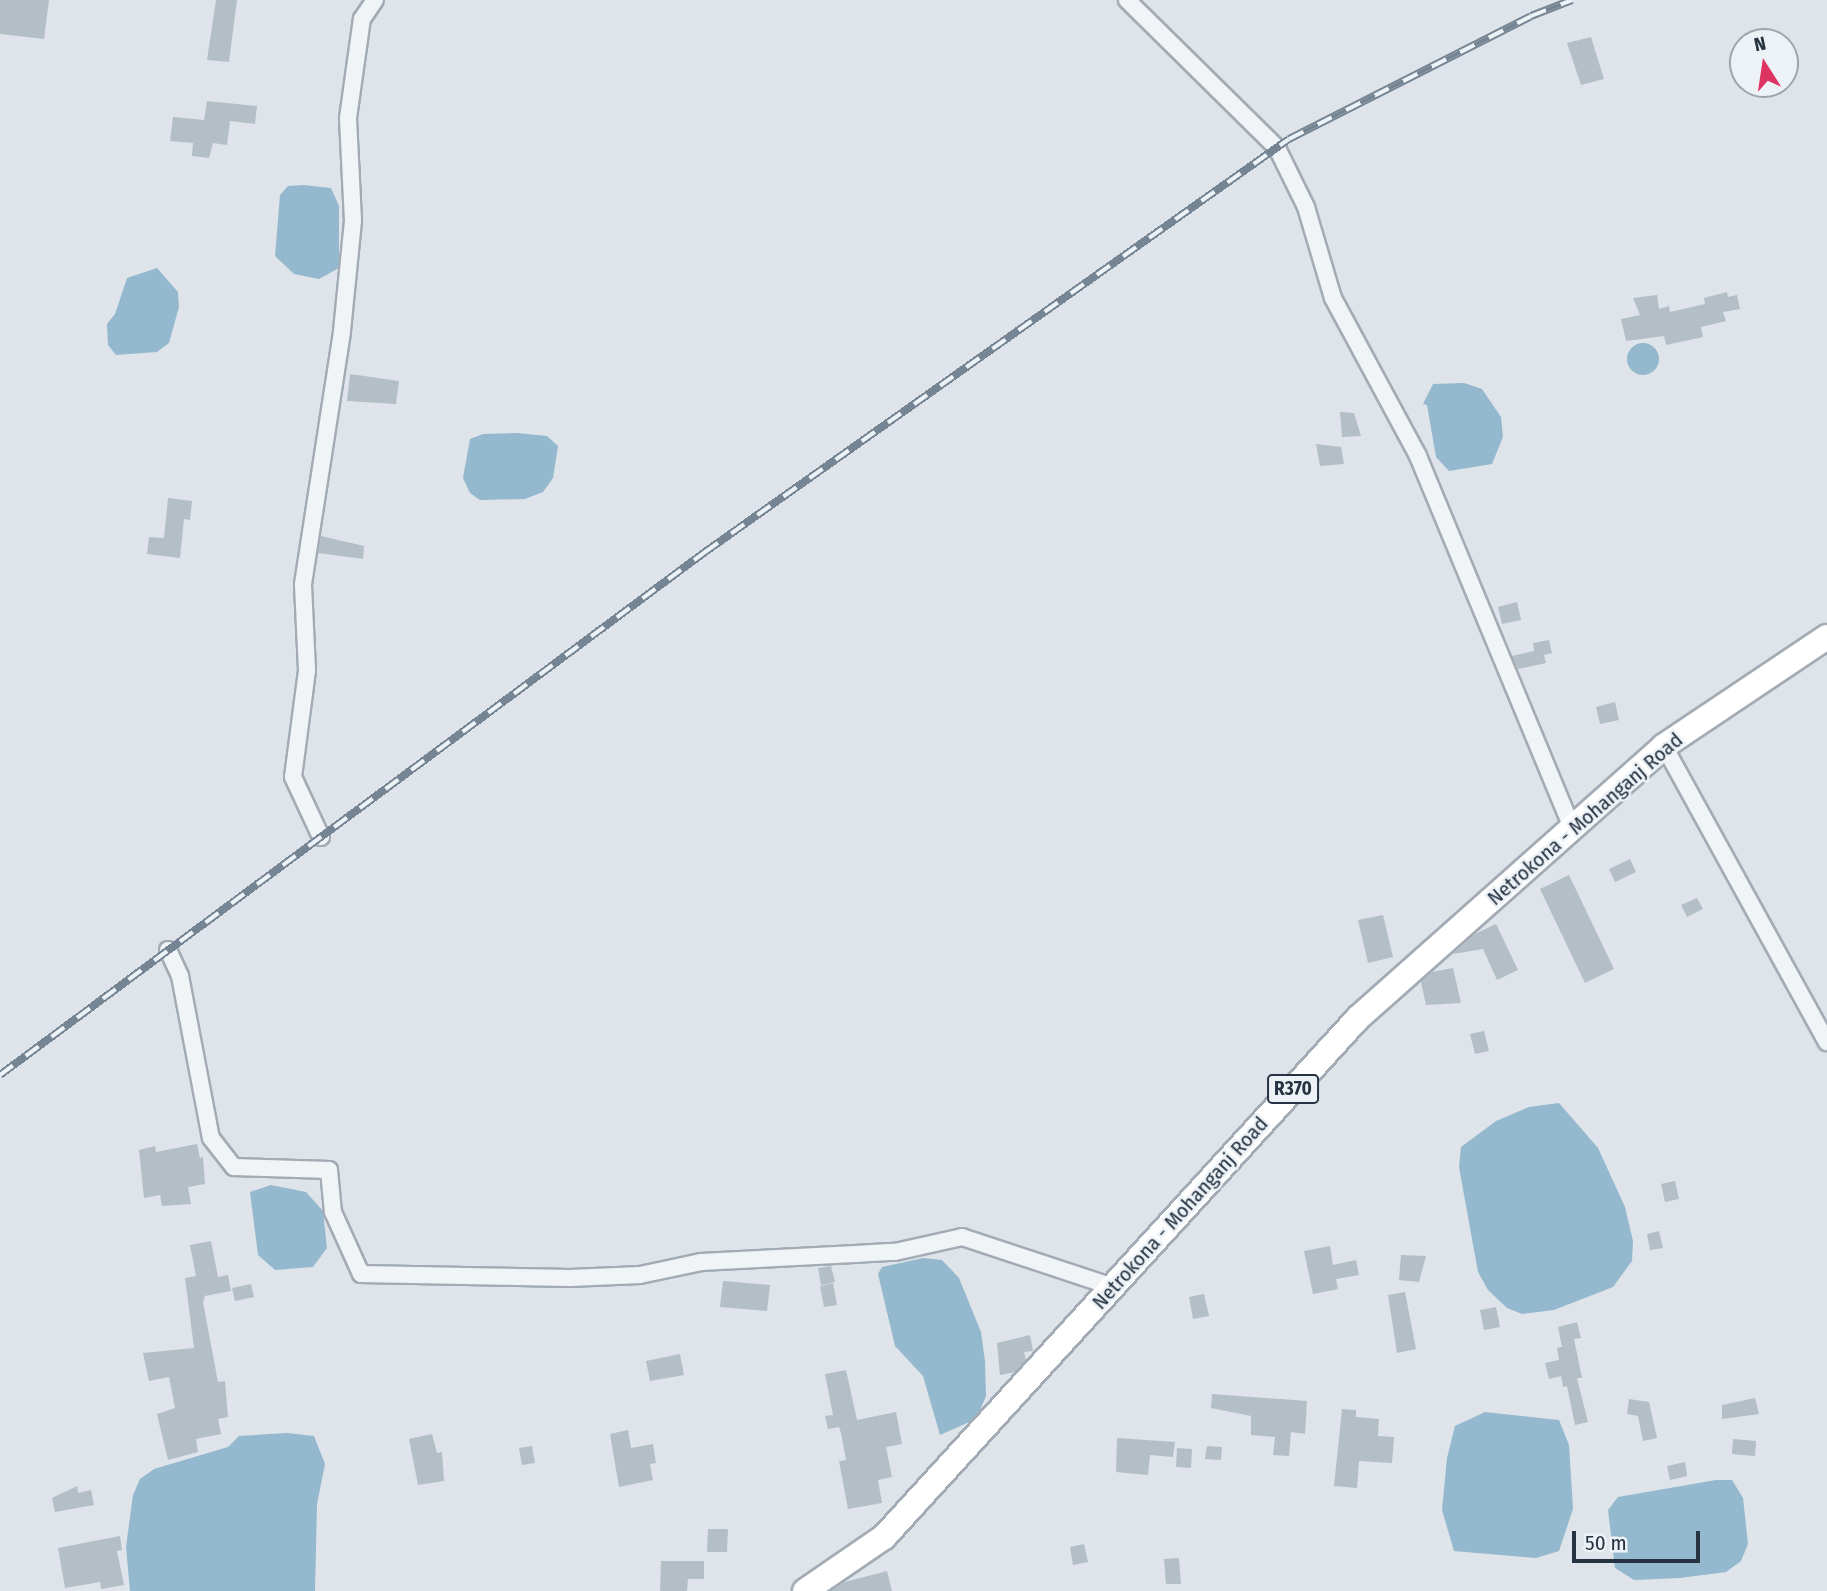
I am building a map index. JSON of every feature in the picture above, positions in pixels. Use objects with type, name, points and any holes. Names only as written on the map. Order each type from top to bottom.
[{"type":"main road","name":"Netrokona - Mohanganj Road","points":[[805,1591],[884,1537],[1357,1018],[1664,746],[1827,637]]},
{"type":"street","points":[[321,837],[293,778],[307,670],[303,584],[342,331],[353,221],[348,118],[362,19],[375,0]]},
{"type":"street","points":[[1127,0],[1277,148],[1306,207],[1332,298],[1418,456],[1573,827]]},
{"type":"street","points":[[1664,746],[1827,1042]]},
{"type":"street","points":[[168,950],[180,976],[211,1138],[234,1167],[328,1170],[333,1213],[361,1274],[570,1278],[640,1275],[701,1262],[895,1252],[962,1237],[1112,1287]]},
{"type":"water","points":[[288,186],[331,188],[339,206],[339,268],[319,279],[294,274],[275,256],[280,195]]},
{"type":"water","points":[[157,268],[178,292],[179,307],[169,343],[157,352],[116,355],[108,345],[107,324],[115,314],[127,278]]},
{"type":"water","points":[[1643,343],[1655,347],[1659,359],[1655,371],[1643,375],[1631,371],[1627,359],[1631,347]]},
{"type":"water","points":[[1464,383],[1482,389],[1501,417],[1503,437],[1492,464],[1449,471],[1436,457],[1427,405],[1423,404],[1433,384]]},
{"type":"water","points":[[483,434],[547,436],[558,446],[553,478],[543,492],[525,499],[480,500],[470,493],[463,478],[470,439]]},
{"type":"water","points":[[1559,1103],[1598,1148],[1625,1207],[1633,1241],[1632,1261],[1613,1287],[1554,1310],[1522,1314],[1507,1308],[1488,1290],[1478,1272],[1459,1167],[1461,1147],[1496,1121],[1529,1107]]},
{"type":"water","points":[[271,1185],[306,1192],[323,1211],[327,1248],[313,1267],[275,1270],[258,1255],[250,1192]]},
{"type":"water","points":[[923,1258],[942,1260],[959,1278],[981,1332],[985,1361],[986,1396],[976,1419],[940,1435],[923,1376],[895,1346],[878,1274],[882,1267]]},
{"type":"water","points":[[1485,1412],[1559,1420],[1569,1445],[1573,1509],[1559,1551],[1536,1558],[1454,1551],[1442,1510],[1447,1458],[1455,1426]]},
{"type":"water","points":[[287,1433],[314,1436],[325,1464],[317,1504],[315,1591],[130,1591],[126,1547],[133,1495],[140,1479],[154,1469],[228,1447],[239,1436]]},
{"type":"water","points":[[1716,1480],[1732,1480],[1743,1498],[1748,1544],[1741,1561],[1726,1572],[1680,1578],[1634,1580],[1615,1568],[1608,1510],[1618,1497]]},
{"type":"building","points":[[0,0],[49,0],[44,39],[0,34]]},
{"type":"building","points":[[216,0],[237,0],[229,62],[207,60]]},
{"type":"building","points":[[1591,37],[1604,79],[1581,85],[1567,43]]},
{"type":"building","points":[[207,101],[257,106],[255,124],[230,121],[227,145],[213,143],[209,158],[192,156],[193,143],[170,141],[173,117],[204,120]]},
{"type":"building","points":[[1727,292],[1728,297],[1737,295],[1740,309],[1723,312],[1726,321],[1701,327],[1703,337],[1666,345],[1664,336],[1626,341],[1621,319],[1640,315],[1633,298],[1657,295],[1659,309],[1669,306],[1670,312],[1705,304],[1704,298]]},
{"type":"building","points":[[350,374],[399,381],[396,404],[347,401]]},
{"type":"building","points":[[1340,412],[1354,413],[1361,436],[1342,437]]},
{"type":"building","points":[[1316,444],[1341,447],[1344,464],[1320,466]]},
{"type":"building","points":[[168,498],[192,501],[190,520],[184,519],[180,558],[147,554],[149,537],[164,538]]},
{"type":"building","points":[[321,536],[364,546],[363,559],[318,553]]},
{"type":"building","points":[[1517,602],[1521,620],[1502,624],[1498,607]]},
{"type":"building","points":[[1549,640],[1552,653],[1544,655],[1546,663],[1518,669],[1512,656],[1534,651],[1533,643]]},
{"type":"building","points":[[1615,702],[1619,720],[1600,724],[1596,707]]},
{"type":"building","points":[[1630,859],[1636,872],[1615,882],[1609,869]]},
{"type":"building","points":[[1569,875],[1614,969],[1585,983],[1540,889]]},
{"type":"building","points":[[1697,898],[1703,909],[1687,917],[1681,905]]},
{"type":"building","points":[[1383,915],[1393,957],[1368,963],[1358,920]]},
{"type":"building","points":[[1496,924],[1518,970],[1497,980],[1483,949],[1453,954],[1475,934]]},
{"type":"building","points":[[1453,968],[1461,1003],[1426,1005],[1421,982],[1432,972]]},
{"type":"building","points":[[1484,1031],[1489,1051],[1475,1054],[1470,1034]]},
{"type":"building","points":[[197,1144],[200,1158],[203,1157],[205,1184],[188,1187],[191,1204],[162,1206],[160,1195],[144,1198],[139,1150],[155,1146],[156,1152]]},
{"type":"building","points":[[1675,1181],[1679,1199],[1665,1202],[1661,1184]]},
{"type":"building","points":[[1659,1231],[1663,1248],[1650,1250],[1647,1234]]},
{"type":"building","points":[[211,1241],[218,1277],[228,1275],[231,1291],[205,1296],[203,1302],[218,1382],[225,1381],[228,1417],[218,1419],[221,1434],[196,1439],[198,1452],[168,1460],[157,1414],[175,1408],[169,1377],[149,1381],[143,1353],[194,1348],[185,1278],[196,1276],[190,1245]]},
{"type":"building","points":[[1330,1246],[1333,1265],[1356,1260],[1359,1275],[1336,1279],[1338,1289],[1313,1294],[1304,1251]]},
{"type":"building","points":[[1401,1255],[1426,1256],[1419,1282],[1399,1280]]},
{"type":"building","points":[[831,1266],[835,1282],[821,1285],[818,1268]]},
{"type":"building","points":[[723,1281],[770,1285],[767,1311],[720,1307]]},
{"type":"building","points":[[833,1283],[837,1305],[824,1307],[820,1286]]},
{"type":"building","points":[[251,1284],[254,1297],[235,1301],[232,1288]]},
{"type":"building","points":[[1405,1292],[1416,1349],[1397,1353],[1388,1295]]},
{"type":"building","points":[[1204,1294],[1209,1316],[1193,1319],[1189,1297]]},
{"type":"building","points":[[1496,1307],[1500,1327],[1484,1330],[1480,1310]]},
{"type":"building","points":[[1577,1322],[1581,1338],[1574,1339],[1582,1378],[1577,1378],[1588,1422],[1575,1425],[1567,1386],[1563,1387],[1561,1376],[1549,1379],[1545,1363],[1559,1360],[1557,1348],[1562,1347],[1558,1327]]},
{"type":"building","points":[[1030,1335],[1033,1351],[1024,1352],[1026,1360],[1015,1372],[1000,1375],[997,1343]]},
{"type":"building","points":[[680,1354],[684,1375],[650,1381],[646,1361]]},
{"type":"building","points":[[846,1370],[857,1420],[896,1412],[902,1444],[886,1447],[892,1477],[878,1480],[882,1503],[848,1509],[839,1461],[846,1460],[841,1433],[839,1427],[828,1429],[825,1416],[833,1415],[825,1374]]},
{"type":"building","points":[[1212,1394],[1307,1401],[1305,1434],[1291,1432],[1289,1456],[1273,1455],[1275,1437],[1251,1435],[1251,1416],[1211,1408]]},
{"type":"building","points":[[1755,1398],[1759,1414],[1722,1419],[1722,1405]]},
{"type":"building","points":[[1629,1399],[1649,1402],[1657,1438],[1643,1441],[1638,1416],[1627,1414]]},
{"type":"building","points":[[1342,1409],[1356,1410],[1356,1417],[1379,1419],[1378,1436],[1394,1437],[1392,1463],[1359,1461],[1357,1488],[1334,1486]]},
{"type":"building","points":[[628,1430],[631,1448],[653,1444],[656,1463],[650,1464],[653,1480],[619,1487],[610,1434]]},
{"type":"building","points":[[432,1434],[437,1453],[442,1452],[444,1481],[418,1485],[409,1439]]},
{"type":"building","points":[[1117,1438],[1175,1442],[1173,1457],[1150,1455],[1148,1475],[1116,1472]]},
{"type":"building","points":[[1733,1439],[1756,1441],[1755,1456],[1732,1454]]},
{"type":"building","points":[[532,1446],[535,1463],[522,1465],[519,1448]]},
{"type":"building","points":[[1207,1446],[1222,1447],[1221,1460],[1205,1459]]},
{"type":"building","points":[[1177,1448],[1192,1449],[1191,1468],[1176,1467]]},
{"type":"building","points":[[1685,1462],[1687,1476],[1670,1480],[1667,1466]]},
{"type":"building","points":[[77,1486],[78,1493],[91,1490],[94,1505],[55,1512],[52,1498]]},
{"type":"building","points":[[708,1529],[728,1529],[727,1552],[707,1552]]},
{"type":"building","points":[[120,1536],[122,1550],[117,1551],[124,1585],[101,1589],[100,1582],[65,1588],[58,1548]]},
{"type":"building","points":[[1084,1544],[1088,1562],[1073,1565],[1070,1547]]},
{"type":"building","points":[[1179,1558],[1181,1584],[1166,1584],[1164,1559]]},
{"type":"building","points":[[661,1561],[704,1561],[704,1579],[688,1579],[687,1591],[660,1591]]},
{"type":"building","points":[[887,1571],[892,1591],[831,1591],[845,1582]]},
{"type":"railway","points":[[0,1075],[705,552],[1289,139],[1531,16],[1572,0]]}]
